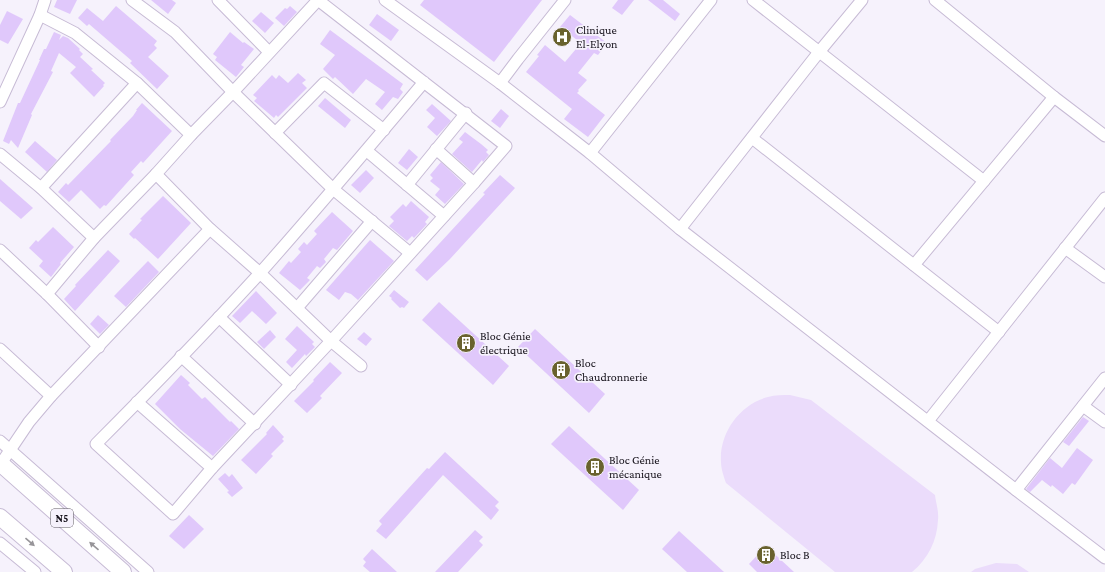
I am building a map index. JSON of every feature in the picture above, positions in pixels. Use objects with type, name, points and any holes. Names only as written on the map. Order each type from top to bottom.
[{"type":"highway","name":"N5","points":[[0,464],[124,572]]},
{"type":"highway","points":[[0,517],[64,572]]},
{"type":"street","points":[[0,102],[46,0]]},
{"type":"street","points":[[132,0],[175,32],[233,92],[333,189],[410,253]]},
{"type":"street","points":[[218,0],[269,52]]},
{"type":"street","points":[[47,294],[94,238],[156,174],[318,0],[466,113],[506,146],[474,184],[291,385],[212,468],[173,514],[96,444],[260,273],[367,151],[424,82]]},
{"type":"street","points":[[385,0],[500,83],[590,153],[680,229],[1105,558]]},
{"type":"street","points":[[500,83],[565,0]]},
{"type":"street","points":[[590,153],[711,0]]},
{"type":"street","points":[[753,0],[984,181]]},
{"type":"street","points":[[680,229],[818,52],[862,0]]},
{"type":"street","points":[[935,0],[1054,97],[1105,136]]},
{"type":"street","points":[[40,15],[75,33],[137,83],[191,135]]},
{"type":"street","points":[[41,188],[137,83]]},
{"type":"street","points":[[275,133],[324,83],[384,130]]},
{"type":"street","points":[[914,265],[1054,97]]},
{"type":"street","points":[[407,185],[466,113]]},
{"type":"street","points":[[752,138],[999,332]]},
{"type":"street","points":[[436,149],[474,184]]},
{"type":"street","points":[[367,151],[444,216]]},
{"type":"street","points":[[0,154],[41,188],[94,238]]},
{"type":"street","points":[[156,174],[210,230],[260,273],[331,341],[362,366]]},
{"type":"street","points":[[928,421],[1105,198]]},
{"type":"street","points":[[297,308],[372,221]]},
{"type":"street","points":[[0,464],[29,422],[51,396],[210,230]]},
{"type":"street","points":[[1065,248],[1105,277]]},
{"type":"street","points":[[0,250],[47,294],[99,347]]},
{"type":"street","points":[[219,317],[291,385]]},
{"type":"street","points":[[0,349],[51,396]]},
{"type":"street","points":[[181,356],[255,424]]},
{"type":"street","points":[[1016,490],[1105,378]]},
{"type":"street","points":[[137,402],[212,468]]},
{"type":"street","points":[[1083,406],[1105,422]]},
{"type":"street","points":[[0,440],[148,572]]},
{"type":"street","points":[[0,542],[35,572]]},
{"type":"shaded area","points":[[790,395],[811,400],[935,495],[938,517],[934,542],[923,561],[912,572],[835,572],[726,483],[721,462],[721,451],[733,421],[740,413],[758,401],[773,396]]},
{"type":"shaded area","points":[[996,563],[1017,564],[1029,572],[971,572],[975,569]]},
{"type":"building","points":[[57,0],[77,0],[70,14],[54,7]]},
{"type":"building","points":[[151,0],[172,0],[176,3],[168,14]]},
{"type":"building","points":[[424,0],[542,0],[494,62],[420,5]]},
{"type":"building","points":[[618,0],[634,0],[622,15],[612,8]]},
{"type":"building","points":[[648,0],[663,0],[680,14],[675,21]]},
{"type":"building","points":[[116,6],[157,41],[154,45],[157,48],[148,57],[169,76],[157,89],[130,63],[132,61],[89,24],[87,26],[78,18],[87,8],[103,21]]},
{"type":"building","points":[[290,6],[297,12],[284,26],[275,18],[285,8],[287,9]]},
{"type":"building","points":[[7,11],[23,19],[8,44],[0,40],[0,25]]},
{"type":"building","points":[[261,12],[274,23],[265,33],[252,21]]},
{"type":"building","points":[[377,14],[399,30],[391,41],[369,25]]},
{"type":"building","points":[[570,15],[607,43],[598,55],[594,53],[578,73],[587,80],[577,93],[605,115],[588,137],[564,119],[572,109],[526,72],[539,56],[537,55],[545,45],[565,62],[581,43],[560,27]]},
{"type":"building","points":[[330,30],[403,84],[400,89],[403,92],[398,99],[393,97],[382,110],[375,104],[385,92],[366,79],[353,94],[335,77],[333,79],[323,69],[335,55],[320,44]]},
{"type":"building","points":[[54,32],[61,35],[59,40],[63,36],[68,38],[80,49],[79,50],[83,54],[80,57],[105,83],[94,97],[70,73],[76,67],[59,53],[51,71],[53,72],[31,114],[32,115],[18,148],[11,140],[9,144],[3,141],[18,103],[20,103],[44,49],[46,49]]},
{"type":"building","points":[[230,32],[243,43],[244,42],[254,49],[241,65],[244,67],[236,77],[215,60],[217,57],[213,54]]},
{"type":"building","points":[[298,73],[306,80],[302,83],[307,88],[278,117],[276,115],[274,118],[254,101],[257,98],[253,95],[272,75],[276,79],[279,75],[288,83]]},
{"type":"building","points":[[325,98],[351,120],[345,128],[318,106]]},
{"type":"building","points":[[142,103],[172,131],[143,163],[141,161],[131,172],[134,175],[106,206],[104,205],[100,209],[81,190],[69,202],[58,192],[66,183],[68,185],[111,141],[110,140],[133,116]]},
{"type":"building","points":[[432,104],[451,121],[437,136],[427,127],[435,118],[426,110]]},
{"type":"building","points":[[501,109],[509,116],[500,128],[491,121]]},
{"type":"building","points":[[465,132],[488,150],[486,152],[489,155],[483,162],[482,160],[472,172],[452,154],[463,142],[459,139]]},
{"type":"building","points":[[35,141],[57,160],[47,172],[25,152]]},
{"type":"building","points":[[409,149],[418,157],[407,170],[398,163]]},
{"type":"building","points":[[441,162],[464,184],[445,204],[435,195],[440,189],[430,181],[433,178],[430,175]]},
{"type":"building","points":[[366,170],[374,178],[360,193],[351,185]]},
{"type":"building","points":[[500,175],[515,188],[450,259],[427,281],[415,270],[485,194],[483,193]]},
{"type":"building","points":[[0,179],[33,208],[21,219],[0,201]]},
{"type":"building","points":[[163,196],[191,223],[158,259],[129,234],[142,220],[140,219]]},
{"type":"building","points":[[411,201],[429,217],[425,222],[427,224],[414,238],[412,236],[407,241],[389,226],[394,221],[390,217],[403,204],[406,207]]},
{"type":"building","points":[[332,212],[353,231],[337,250],[333,248],[324,259],[326,262],[320,268],[317,266],[307,278],[310,280],[300,290],[279,273],[289,261],[291,263],[301,252],[298,249],[304,242],[307,245],[317,234],[314,231]]},
{"type":"building","points":[[53,227],[74,247],[60,263],[61,264],[51,277],[39,266],[43,261],[29,248],[36,240],[38,242]]},
{"type":"building","points":[[370,240],[394,261],[358,300],[351,294],[345,292],[339,300],[326,290]]},
{"type":"building","points":[[108,250],[120,261],[75,311],[64,299]]},
{"type":"building","points":[[148,261],[159,272],[126,307],[114,296]]},
{"type":"building","points":[[394,290],[409,302],[404,308],[400,308],[389,296]]},
{"type":"building","points":[[256,291],[277,313],[266,324],[252,311],[240,323],[232,316]]},
{"type":"building","name":"Bloc Génie électrique","points":[[439,302],[509,366],[493,385],[422,320]]},
{"type":"building","points":[[98,315],[109,325],[100,334],[90,324]]},
{"type":"building","points":[[297,326],[314,342],[312,344],[315,347],[306,356],[305,354],[292,368],[286,362],[297,350],[285,339]]},
{"type":"building","name":"Bloc Chaudronnerie","points":[[535,329],[605,394],[589,413],[518,347]]},
{"type":"building","points":[[270,330],[276,337],[264,349],[257,342]]},
{"type":"building","points":[[364,332],[372,339],[366,346],[357,339]]},
{"type":"building","points":[[330,362],[342,373],[320,396],[322,398],[307,413],[294,401]]},
{"type":"building","points":[[181,375],[190,383],[188,385],[202,399],[205,397],[239,429],[213,456],[180,429],[155,404]]},
{"type":"building","points":[[1083,417],[1089,421],[1069,446],[1063,442]]},
{"type":"building","points":[[273,425],[284,437],[282,439],[284,441],[271,454],[273,456],[256,474],[241,460],[267,434],[266,433]]},
{"type":"building","name":"Bloc Génie mécanique","points":[[569,426],[639,490],[623,510],[551,444]]},
{"type":"building","points":[[1077,448],[1093,460],[1075,485],[1072,483],[1063,494],[1052,485],[1051,487],[1042,480],[1030,492],[1026,489],[1050,458],[1062,468]]},
{"type":"building","points":[[445,452],[499,502],[495,506],[499,510],[491,520],[443,475],[386,539],[376,531],[382,524],[379,521],[427,468],[429,469]]},
{"type":"building","points":[[225,473],[229,477],[232,474],[243,488],[232,497],[227,492],[229,491],[218,479]]},
{"type":"building","points":[[189,515],[204,529],[184,549],[169,536]]},
{"type":"building","points":[[475,530],[483,537],[479,541],[483,545],[458,572],[435,572]]},
{"type":"building","points":[[679,531],[724,572],[687,572],[662,549]]},
{"type":"building","name":"Bloc B","points":[[766,546],[794,572],[757,572],[749,564]]},
{"type":"building","points":[[372,549],[397,572],[370,572],[363,566],[366,562],[363,559]]},
{"type":"place","name":"Clinique El-Elyon","points":[[562,37]]},
{"type":"place","name":"Bloc Génie électrique","points":[[466,343]]},
{"type":"place","name":"Bloc Chaudronnerie","points":[[561,370]]},
{"type":"place","name":"Bloc Génie mécanique","points":[[595,467]]},
{"type":"place","name":"Bloc B","points":[[766,555]]}]
